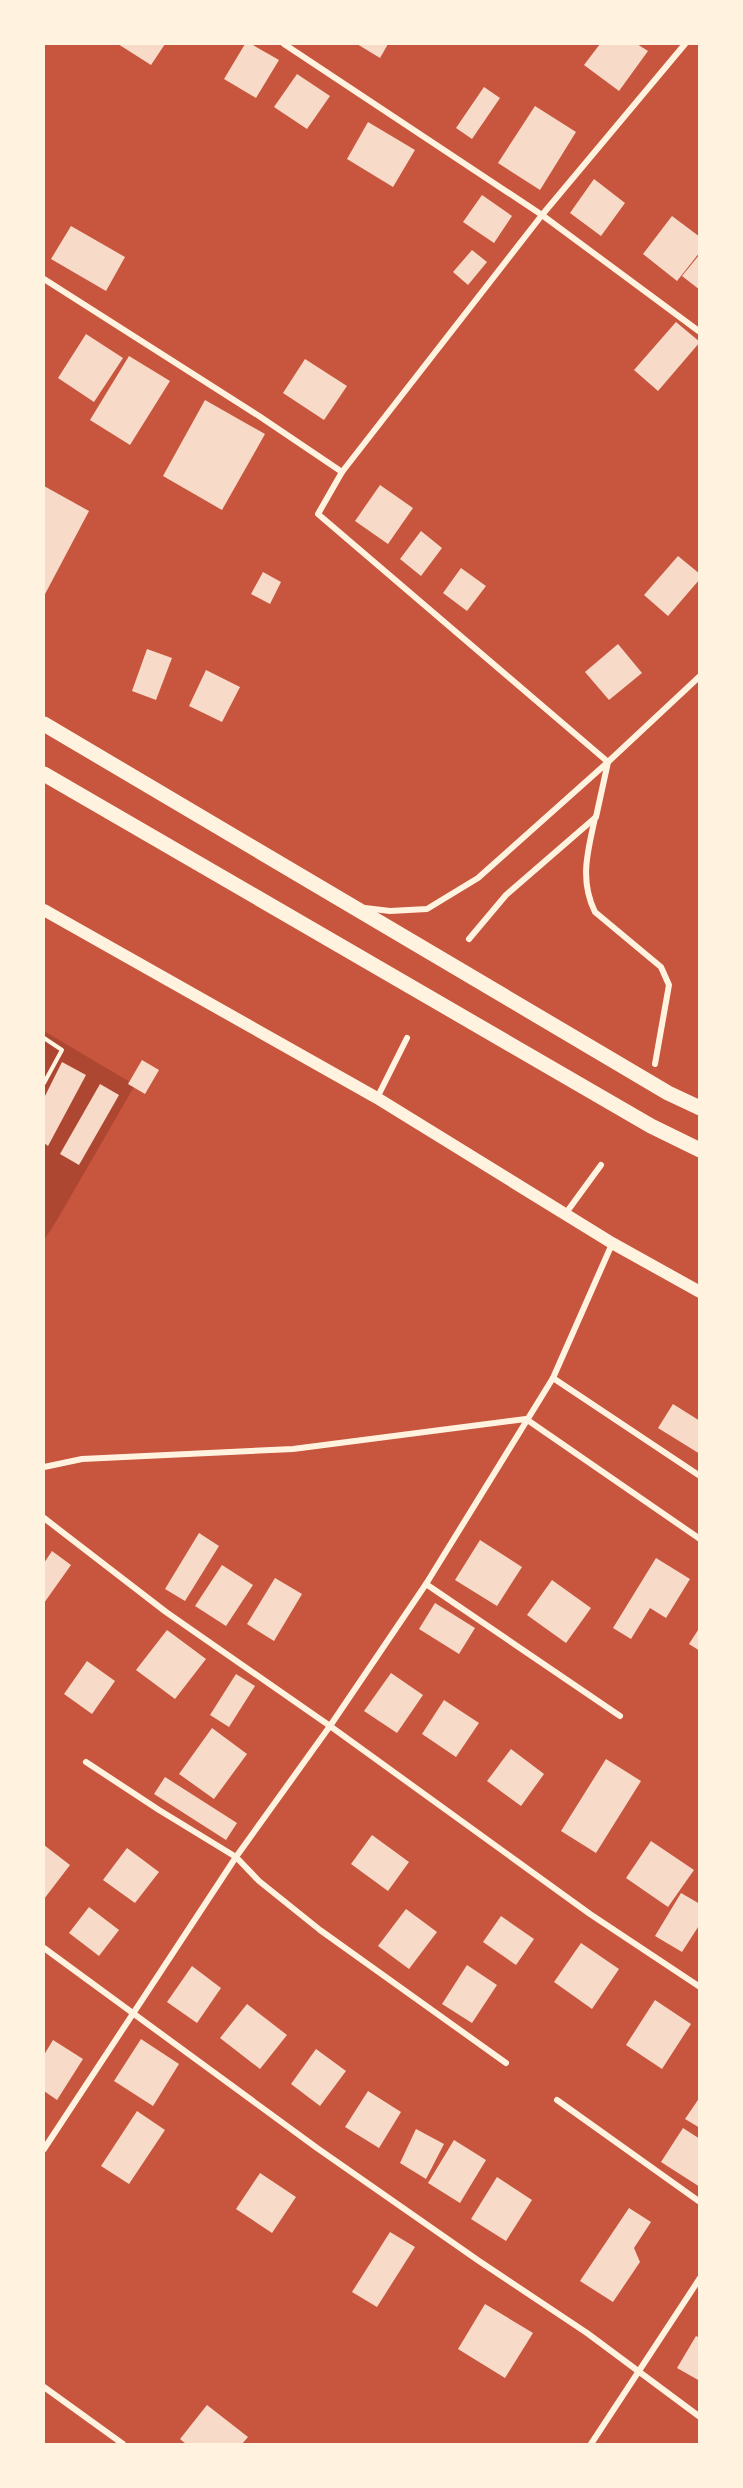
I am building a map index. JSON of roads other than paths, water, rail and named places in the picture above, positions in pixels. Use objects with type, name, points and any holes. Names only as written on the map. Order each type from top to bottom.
[{"type":"highway","points":[[44,723],[668,1093],[699,1108]]},
{"type":"highway","points":[[44,774],[651,1126],[699,1150]]},
{"type":"main road","points":[[44,910],[377,1098],[612,1243],[699,1293]]},
{"type":"street","points":[[284,44],[542,215],[699,332]]},
{"type":"street","points":[[608,762],[318,514],[342,472],[542,215],[684,44]]},
{"type":"street","points":[[44,279],[259,416],[342,472]]},
{"type":"street","points":[[352,907],[390,911],[427,909],[478,878],[608,762],[699,676]]},
{"type":"street","points":[[608,762],[585,865],[589,899],[595,912],[661,967],[669,985],[655,1064]]},
{"type":"street","points":[[469,939],[506,895],[596,817]]},
{"type":"street","points":[[377,1098],[407,1038]]},
{"type":"street","points":[[566,1214],[601,1165]]},
{"type":"street","points":[[44,2149],[236,1857],[330,1726],[426,1584],[553,1378],[612,1243]]},
{"type":"street","points":[[553,1378],[699,1476]]},
{"type":"street","points":[[44,1467],[82,1459],[293,1449],[526,1419],[699,1539]]},
{"type":"street","points":[[44,1518],[166,1612],[330,1726],[590,1914],[699,1988]]},
{"type":"street","points":[[426,1584],[620,1716]]},
{"type":"street","points":[[86,1762],[236,1857],[259,1881],[320,1930],[506,2063]]},
{"type":"street","points":[[44,1948],[393,2202],[587,2333],[699,2417]]},
{"type":"street","points":[[557,2100],[699,2202]]},
{"type":"street","points":[[591,2445],[699,2278]]},
{"type":"street","points":[[44,2387],[123,2445]]}]
